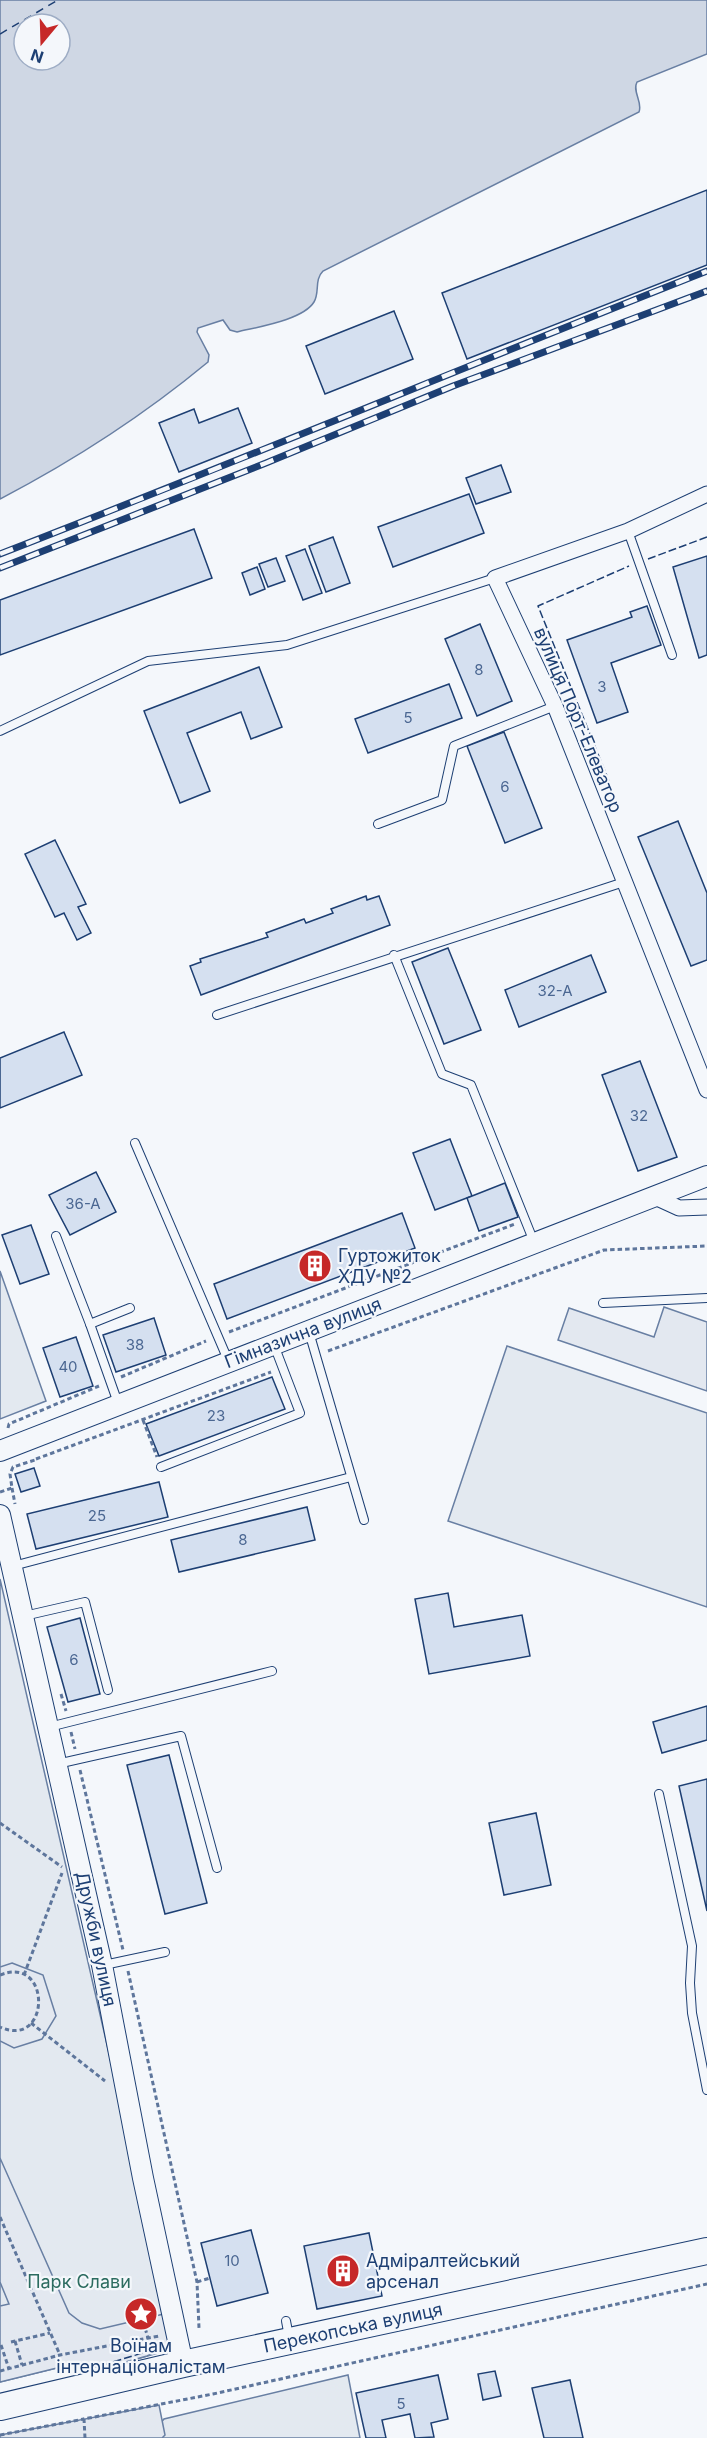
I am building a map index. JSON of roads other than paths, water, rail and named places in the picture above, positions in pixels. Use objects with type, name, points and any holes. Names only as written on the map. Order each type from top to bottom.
[{"type":"main road","name":"Перекопська вулиця","points":[[0,2407],[183,2364],[288,2332],[707,2251]]},
{"type":"street","points":[[495,578],[628,531],[707,494]]},
{"type":"street","name":"вулиця Порт-Елеватор","points":[[495,578],[555,706],[707,1090]]},
{"type":"street","name":"Гімназична вулиця","points":[[0,1451],[274,1344],[532,1235],[655,1197],[707,1176]]},
{"type":"street","points":[[655,1197],[679,1209],[707,1207]]},
{"type":"street","name":"Дружби вулиця","points":[[8,1512],[11,1567],[102,1965],[143,2178],[183,2364]]},
{"type":"lane","points":[[628,531],[672,655]]},
{"type":"lane","points":[[0,731],[148,661],[287,645],[495,578]]},
{"type":"lane","points":[[378,824],[442,800],[454,746],[555,706]]},
{"type":"lane","points":[[217,1015],[394,955],[624,882]]},
{"type":"lane","points":[[394,955],[442,1074],[471,1085],[532,1235]]},
{"type":"lane","points":[[135,1143],[229,1361]]},
{"type":"lane","points":[[56,1236],[118,1405]]},
{"type":"lane","points":[[603,1303],[707,1298]]},
{"type":"lane","points":[[90,1324],[130,1308]]},
{"type":"lane","points":[[308,1330],[364,1520]]},
{"type":"lane","points":[[161,1467],[300,1413],[274,1344]]},
{"type":"lane","points":[[11,1567],[351,1478]]},
{"type":"lane","points":[[23,1617],[84,1602],[108,1690]]},
{"type":"lane","points":[[49,1727],[272,1671]]},
{"type":"lane","points":[[57,1764],[181,1736],[217,1868]]},
{"type":"lane","points":[[659,1794],[692,1946],[690,1983],[692,2013],[707,2090]]},
{"type":"lane","points":[[102,1965],[165,1952]]},
{"type":"railway","points":[[0,554],[707,271]]},
{"type":"railway","points":[[0,568],[453,386],[707,291]]},
{"type":"place","name":"Гуртожиток ХДУ №2","points":[[315,1266]]},
{"type":"place","name":"Адміралтейський арсенал","points":[[343,2271]]},
{"type":"place","name":"Воїнам інтернаціоналістам","points":[[141,2314]]},
{"type":"park label","name":"Парк Слави","points":[[79,2282]]}]
